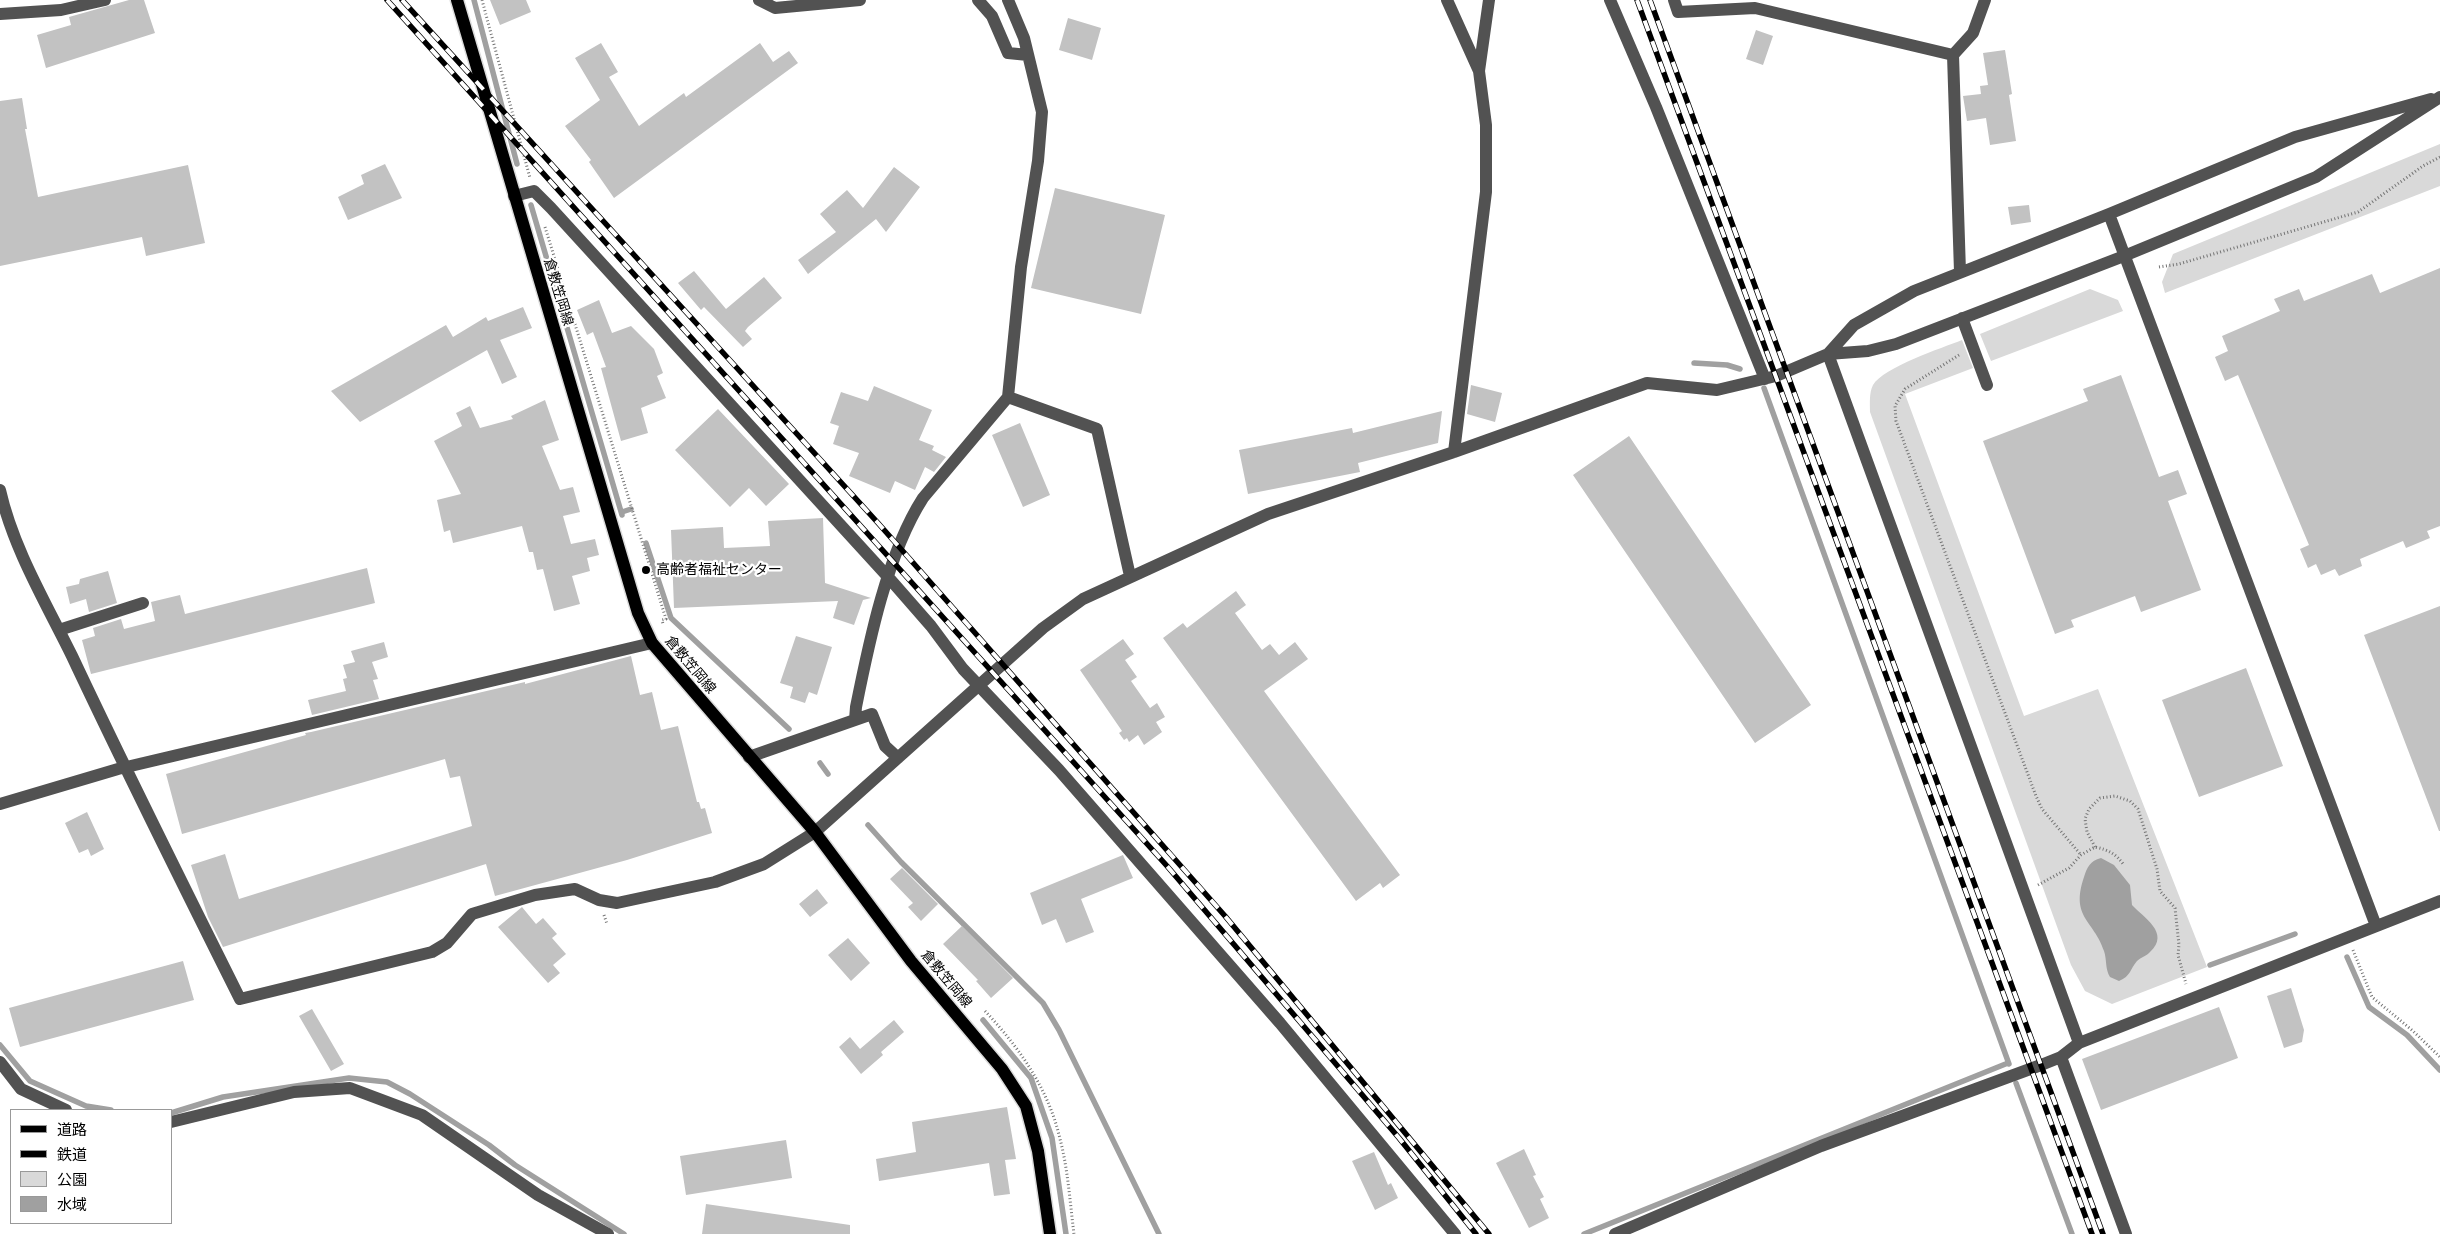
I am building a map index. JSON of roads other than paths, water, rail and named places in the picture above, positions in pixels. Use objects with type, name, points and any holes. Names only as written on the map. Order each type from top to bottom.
[{"type":"main road","name":"倉敷笠岡線","points":[[457,0],[638,613],[652,643],[815,832],[911,961],[1002,1068],[1026,1106],[1038,1151],[1050,1234]]},
{"type":"street","points":[[0,14],[61,10],[105,0]]},
{"type":"street","points":[[759,0],[775,8],[860,0]]},
{"type":"street","points":[[978,0],[992,16],[1008,53],[1028,55]]},
{"type":"street","points":[[855,720],[865,661],[903,532],[923,498],[1008,397],[1021,267],[1038,161],[1042,112],[1024,38],[1008,0]]},
{"type":"street","points":[[1447,0],[1479,71]]},
{"type":"street","points":[[1454,452],[1486,192],[1486,125],[1479,71],[1488,0]]},
{"type":"street","points":[[1610,0],[1656,107],[1765,379]]},
{"type":"street","points":[[1674,0],[1678,12],[1755,8],[1953,55]]},
{"type":"street","points":[[1960,272],[1953,55],[1973,33],[1985,0]]},
{"type":"street","points":[[1828,354],[1854,325],[1914,291],[2109,214],[2295,137],[2440,97]]},
{"type":"street","points":[[0,490],[7,519],[124,768],[240,999],[432,952],[447,943],[472,914],[535,895],[575,889],[600,900],[616,903],[680,891],[764,864],[815,832],[1043,628],[1083,599],[1130,576],[1268,514],[1454,452],[1647,383],[1717,390],[1765,379],[1828,354],[1868,350],[1896,344],[2124,256],[2316,176],[2440,97]]},
{"type":"street","points":[[514,196],[534,191],[889,578],[931,626],[979,686],[1060,770],[1280,1022],[1455,1234]]},
{"type":"street","points":[[2109,214],[2376,926]]},
{"type":"street","points":[[1962,318],[1987,385]]},
{"type":"street","points":[[1828,354],[2079,1043]]},
{"type":"street","points":[[1008,397],[1097,429],[1130,576]]},
{"type":"street","points":[[59,630],[143,603]]},
{"type":"street","points":[[0,804],[124,768],[652,643]]},
{"type":"street","points":[[749,757],[872,714],[885,746],[898,758]]},
{"type":"street","points":[[1615,1234],[1821,1146],[2061,1057],[2079,1043],[2440,901]]},
{"type":"street","points":[[2061,1057],[2126,1234]]},
{"type":"street","points":[[0,1062],[21,1089],[64,1109]]},
{"type":"street","points":[[172,1122],[294,1092],[350,1088],[422,1115],[538,1195],[608,1234]]},
{"type":"water","points":[[2101,858],[2114,865],[2130,885],[2132,905],[2153,926],[2158,938],[2156,945],[2150,952],[2140,958],[2128,975],[2119,981],[2108,974],[2104,951],[2100,941],[2085,918],[2080,902],[2080,891],[2086,870],[2097,859]]},
{"type":"waterway","points":[[474,0],[517,164]]},
{"type":"waterway","points":[[531,205],[622,515]]},
{"type":"waterway","points":[[1694,363],[1727,365],[1740,369]]},
{"type":"waterway","points":[[1764,388],[2009,1064]]},
{"type":"waterway","points":[[622,512],[631,509]]},
{"type":"waterway","points":[[646,543],[671,618],[789,729]]},
{"type":"waterway","points":[[820,763],[828,774]]},
{"type":"waterway","points":[[868,825],[901,862],[1043,1003],[1059,1030],[1159,1234]]},
{"type":"waterway","points":[[2210,965],[2295,934]]},
{"type":"waterway","points":[[2347,957],[2369,1007],[2407,1035],[2440,1070]]},
{"type":"waterway","points":[[983,1020],[1031,1078],[1052,1138],[1066,1234]]},
{"type":"waterway","points":[[0,1045],[30,1081],[86,1106],[105,1109]]},
{"type":"waterway","points":[[1584,1234],[2008,1063]]},
{"type":"waterway","points":[[172,1113],[223,1097],[349,1078],[387,1082],[410,1094],[489,1145],[515,1165],[624,1234]]},
{"type":"waterway","points":[[2016,1083],[2072,1234]]},
{"type":"railway","points":[[387,0],[1167,866],[1399,1138],[1476,1234]]},
{"type":"railway","points":[[402,0],[878,523],[1225,916],[1489,1234]]},
{"type":"railway","points":[[1637,0],[2092,1234]]},
{"type":"railway","points":[[1650,0],[2103,1234]]},
{"type":"place","name":"高齢者福祉センター","points":[[646,570]]}]
